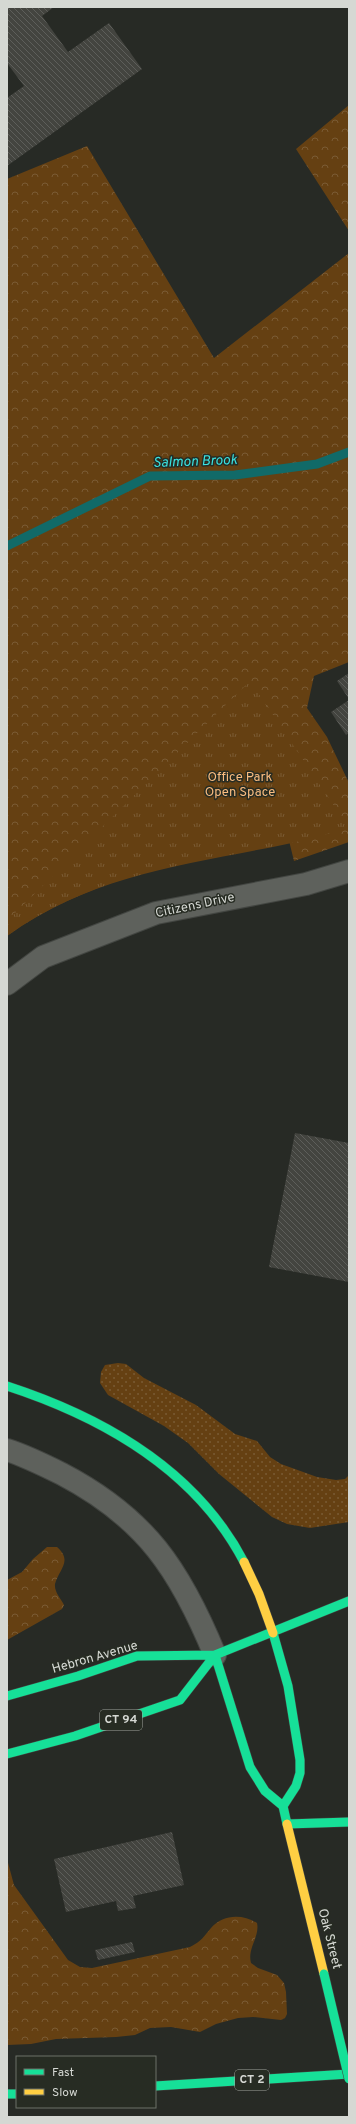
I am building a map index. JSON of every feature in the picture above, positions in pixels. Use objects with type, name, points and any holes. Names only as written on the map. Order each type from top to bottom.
[{"type":"main road","points":[[7,1386],[48,1399],[94,1421],[143,1451],[184,1483],[212,1514],[236,1547],[256,1586],[274,1633],[288,1686],[300,1760],[300,1773],[296,1786],[283,1806],[262,1787],[250,1767],[215,1655]]},
{"type":"main road","name":"Hebron Avenue","points":[[7,1696],[78,1676],[137,1656],[215,1655],[274,1633],[349,1601]]},
{"type":"main road","name":"CT 94","points":[[7,1754],[75,1736],[180,1700],[215,1655]]},
{"type":"main road","name":"Oak Street","points":[[283,1806],[349,2079]]},
{"type":"main road","points":[[287,1824],[349,1822]]},
{"type":"main road","name":"CT 2","points":[[156,2086],[349,2074]]},
{"type":"street","name":"Citizens Drive","points":[[7,984],[43,957],[156,913],[306,884],[349,871]]},
{"type":"street","points":[[7,1450],[45,1465],[89,1489],[118,1509],[138,1526],[159,1550],[183,1587],[197,1611],[215,1655]]},
{"type":"green space","points":[[349,105],[349,231],[296,149]]},
{"type":"green space","points":[[87,146],[214,358],[349,253],[349,662],[314,676],[307,708],[327,737],[349,783],[349,842],[294,861],[278,796],[137,875],[103,886],[69,900],[37,916],[7,936],[7,179]]},
{"type":"green space","name":"Office Park Open Space","points":[[250,681],[349,828],[295,842],[177,866],[107,885],[73,898],[40,915],[7,936],[7,921]]},
{"type":"green space","points":[[118,1363],[126,1364],[144,1378],[196,1405],[235,1434],[257,1441],[270,1457],[281,1464],[317,1477],[336,1480],[345,1479],[349,1475],[349,1522],[310,1528],[287,1524],[272,1517],[219,1474],[188,1443],[164,1426],[108,1395],[100,1383],[101,1372],[105,1365]]},
{"type":"green space","points":[[47,1547],[57,1547],[62,1552],[64,1557],[64,1565],[55,1587],[64,1605],[62,1609],[7,1640],[7,1580],[22,1572],[33,1559]]},
{"type":"green space","points":[[7,1859],[14,1885],[68,1960],[80,1967],[92,1968],[190,1947],[200,1941],[216,1923],[227,1918],[246,1918],[257,1923],[257,1933],[250,1958],[251,1963],[258,1968],[277,1975],[284,1983],[287,2014],[285,2018],[281,2020],[253,2017],[238,2018],[216,2024],[200,2032],[171,2027],[150,2028],[135,2035],[56,2039],[31,2044],[7,2045]]},
{"type":"building","points":[[7,7],[54,7],[42,16],[68,52],[109,23],[142,69],[7,166],[7,98],[24,86],[7,63]]},
{"type":"building","points":[[349,673],[349,699],[337,681]]},
{"type":"building","points":[[349,700],[349,733],[346,735],[331,712]]},
{"type":"building","points":[[295,1133],[349,1143],[349,1282],[269,1267]]},
{"type":"building","points":[[172,1832],[184,1885],[133,1896],[136,1908],[118,1911],[116,1901],[66,1912],[54,1859]]},
{"type":"building","points":[[132,1942],[135,1952],[98,1960],[95,1950]]},
{"type":"waterway","name":"Salmon Brook","points":[[7,546],[150,476],[235,475],[317,464],[349,452]]},
{"type":"traffic: fast","points":[[7,1386],[77,1414],[111,1431],[143,1451],[173,1474],[200,1500],[224,1529],[244,1562]]},
{"type":"traffic: fast","points":[[7,1696],[78,1676],[137,1656],[215,1655],[349,1601]]},
{"type":"traffic: fast","points":[[273,1633],[288,1686],[300,1760],[300,1773],[296,1786],[283,1806]]},
{"type":"traffic: fast","points":[[215,1655],[250,1767],[265,1791],[283,1806],[287,1824]]},
{"type":"traffic: fast","points":[[7,1754],[75,1736],[180,1700],[215,1655]]},
{"type":"traffic: fast","points":[[287,1824],[349,1822]]},
{"type":"traffic: fast","points":[[324,1974],[349,2079]]},
{"type":"traffic: fast","points":[[156,2086],[349,2074]]},
{"type":"traffic: fast","points":[[7,2094],[16,2094]]},
{"type":"traffic: slow","points":[[244,1562],[259,1594],[273,1633]]},
{"type":"traffic: slow","points":[[287,1824],[324,1974]]}]
